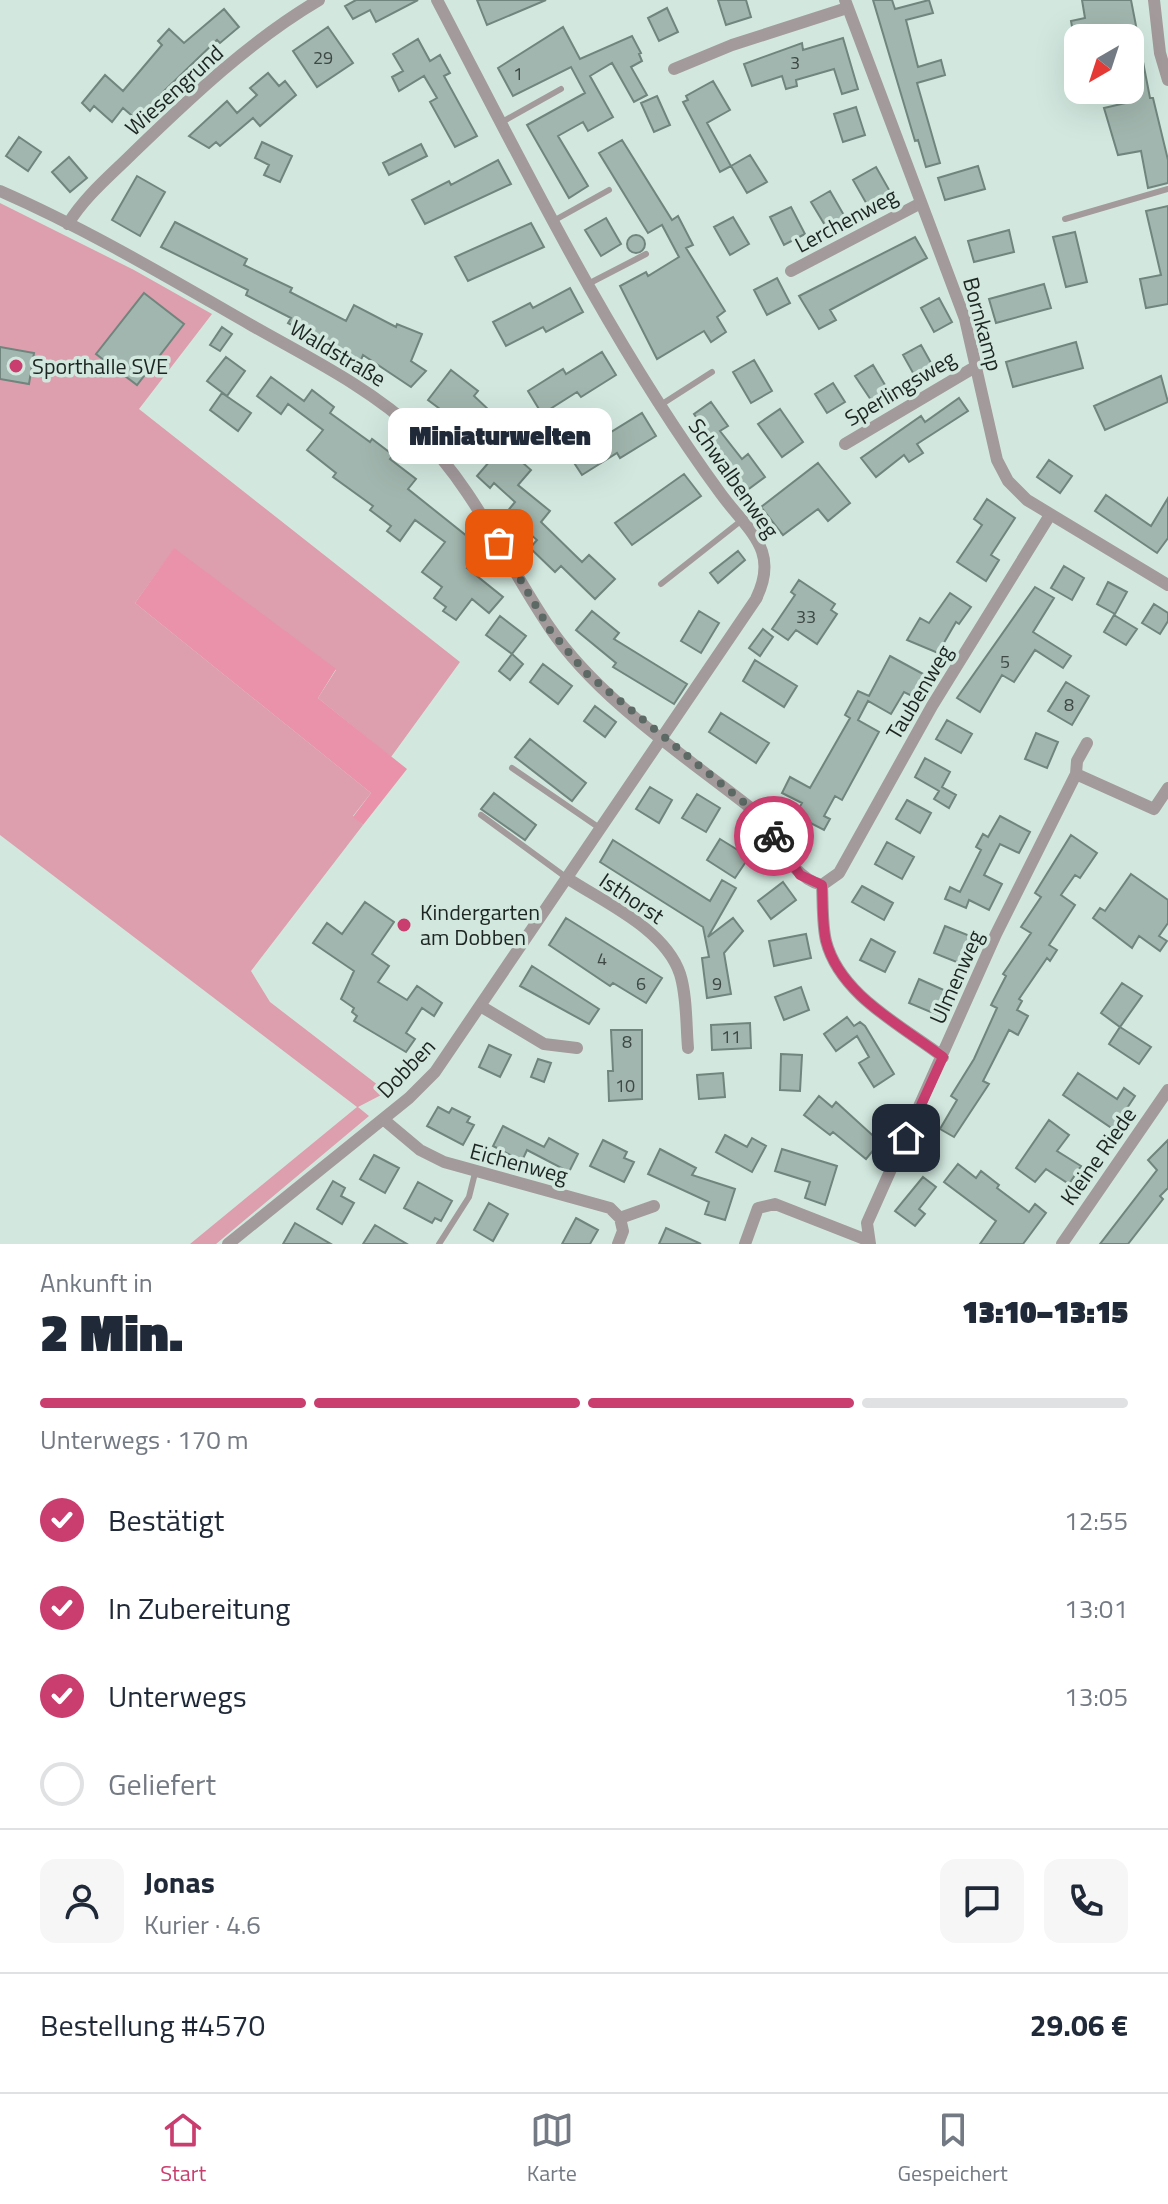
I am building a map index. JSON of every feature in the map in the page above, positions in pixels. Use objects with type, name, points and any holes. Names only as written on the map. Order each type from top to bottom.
[{"type":"street","name":"Wiesengrund","points":[[68,224],[79,205],[157,131],[239,58],[319,0]]},
{"type":"street","name":"Schwalbenweg","points":[[437,0],[588,284],[659,406],[761,547],[767,569],[764,582],[662,738]]},
{"type":"street","points":[[1154,0],[1160,53],[1168,80]]},
{"type":"street","points":[[674,69],[846,4]]},
{"type":"street","name":"Bornkamp","points":[[846,4],[965,319],[997,460],[1008,481],[1027,500],[1050,515],[1168,585]]},
{"type":"street","name":"Waldstraße","points":[[0,191],[68,224],[281,342],[382,404],[419,434],[486,522],[550,630],[586,673],[752,809],[800,875],[822,885]]},
{"type":"street","name":"Lerchenweg","points":[[791,271],[919,204]]},
{"type":"street","name":"Sperlingsweg","points":[[845,444],[975,367]]},
{"type":"street","name":"Taubenweg","points":[[822,885],[839,873],[932,706],[1050,515]]},
{"type":"street","name":"Dobben","points":[[228,1244],[383,1119],[435,1072],[662,738]]},
{"type":"street","name":"Ulmenweg","points":[[868,1242],[867,1223],[996,934],[1076,774],[1077,761],[1087,743]]},
{"type":"street","points":[[1076,774],[1154,809],[1168,788]]},
{"type":"street","name":"Isthorst","points":[[567,878],[658,939],[670,954],[680,976],[688,1048]]},
{"type":"street","points":[[822,885],[825,939],[835,965],[848,985],[943,1057]]},
{"type":"street","points":[[482,1007],[544,1044],[577,1048]]},
{"type":"street","name":"Kleine Riede","points":[[1062,1244],[1168,1090]]},
{"type":"street","name":"Eichenweg","points":[[383,1119],[420,1150],[475,1173],[610,1208],[620,1218]]},
{"type":"street","points":[[745,1244],[758,1208],[775,1204],[868,1242]]},
{"type":"street","points":[[618,1244],[623,1231],[620,1218],[654,1206]]},
{"type":"lane","points":[[502,122],[561,89]]},
{"type":"lane","points":[[1065,219],[1168,189]]},
{"type":"lane","points":[[555,220],[609,190]]},
{"type":"lane","points":[[588,284],[646,254]]},
{"type":"lane","name":"Schwalbenweg","points":[[659,406],[712,372]]},
{"type":"lane","points":[[661,584],[742,520]]},
{"type":"lane","points":[[512,768],[601,829]]},
{"type":"lane","points":[[481,815],[567,878]]},
{"type":"lane","points":[[439,1244],[469,1197],[475,1173]]},
{"type":"shaded area","points":[[0,203],[134,270],[212,314],[139,409],[460,662],[391,757],[318,698],[336,670],[174,549],[135,603],[371,793],[353,816],[363,825],[251,971],[270,1002],[387,1092],[358,1107],[369,1116],[216,1244],[190,1244],[357,1107],[0,835]]},
{"type":"shaded area","points":[[174,548],[336,669],[318,698],[407,769],[363,825],[353,817],[371,793],[135,603]]},
{"type":"building","points":[[356,0],[418,0],[376,22],[370,10],[353,19],[345,6]]},
{"type":"building","points":[[477,0],[546,0],[487,25]]},
{"type":"building","points":[[718,0],[746,0],[751,17],[726,25]]},
{"type":"building","points":[[873,0],[892,0],[895,9],[929,0],[933,13],[906,20],[918,67],[941,60],[945,75],[917,83],[940,163],[926,167],[918,140],[915,141]]},
{"type":"building","points":[[1082,0],[1131,0],[1136,24],[1072,24],[1071,21],[1085,18]]},
{"type":"building","points":[[667,8],[678,32],[659,41],[648,18]]},
{"type":"building","points":[[224,9],[239,27],[220,43],[217,40],[162,93],[171,101],[145,127],[123,108],[112,122],[94,106],[90,111],[82,103],[105,75],[123,91],[162,45],[158,41],[169,29],[184,43]]},
{"type":"building","points":[[328,27],[353,63],[317,87],[293,51]]},
{"type":"building","points":[[563,27],[580,59],[632,36],[642,61],[631,67],[647,95],[634,102],[612,63],[590,76],[613,117],[588,131],[583,122],[558,136],[588,186],[569,198],[527,125],[585,93],[571,67],[513,96],[498,68]]},
{"type":"building","points":[[843,38],[858,89],[842,94],[834,69],[796,80],[797,86],[786,89],[782,76],[752,86],[744,64],[802,43],[803,50]]},
{"type":"building","points":[[418,39],[430,61],[440,55],[450,73],[444,76],[477,136],[455,147],[430,102],[437,98],[424,76],[399,91],[392,77],[403,71],[393,54]]},
{"type":"building","points":[[1144,67],[1168,160],[1168,183],[1148,188],[1141,151],[1118,155],[1104,108],[1144,104]]},
{"type":"building","points":[[268,73],[279,86],[285,81],[296,95],[260,126],[253,118],[220,146],[216,142],[209,148],[189,136],[227,101],[237,113],[257,95],[250,88]]},
{"type":"building","points":[[713,81],[730,110],[707,123],[731,166],[720,172],[683,102],[688,100],[686,96]]},
{"type":"building","points":[[657,96],[670,125],[654,132],[641,103]]},
{"type":"building","points":[[856,107],[865,135],[843,142],[834,114]]},
{"type":"building","points":[[19,137],[41,152],[28,171],[6,156]]},
{"type":"building","points":[[622,140],[672,220],[678,216],[693,245],[686,248],[725,311],[717,317],[726,332],[711,342],[704,331],[657,359],[620,286],[646,272],[648,276],[679,257],[662,225],[648,233],[599,153]]},
{"type":"building","points":[[262,142],[292,156],[280,182],[264,175],[269,165],[255,158]]},
{"type":"building","points":[[421,144],[427,156],[389,175],[383,163]]},
{"type":"building","points":[[750,155],[767,182],[747,193],[731,166]]},
{"type":"building","points":[[69,157],[87,178],[70,192],[52,172]]},
{"type":"building","points":[[498,160],[511,184],[425,224],[412,200],[449,181],[451,185]]},
{"type":"building","points":[[978,166],[985,189],[945,200],[938,178]]},
{"type":"building","points":[[876,167],[892,195],[869,208],[853,180]]},
{"type":"building","points":[[137,176],[165,192],[140,236],[112,220]]},
{"type":"building","points":[[830,191],[845,217],[826,227],[811,202]]},
{"type":"building","points":[[1168,206],[1168,304],[1146,308],[1140,279],[1161,275],[1146,211]]},
{"type":"building","points":[[791,207],[805,234],[784,245],[770,217]]},
{"type":"building","points":[[733,217],[749,244],[730,255],[714,227]]},
{"type":"building","points":[[606,218],[621,244],[601,256],[585,230]]},
{"type":"building","points":[[175,222],[247,259],[244,265],[292,288],[290,292],[346,321],[354,305],[396,327],[397,324],[422,334],[411,361],[426,371],[411,387],[363,355],[360,362],[288,323],[291,318],[246,295],[248,290],[161,247]]},
{"type":"building","points":[[531,223],[544,247],[468,281],[455,257]]},
{"type":"building","points":[[1009,230],[1014,252],[974,262],[968,241]]},
{"type":"building","points":[[1075,232],[1087,282],[1066,287],[1053,237]]},
{"type":"building","points":[[632,235],[640,235],[645,244],[643,251],[632,253],[627,248],[627,240]]},
{"type":"building","points":[[915,237],[927,258],[830,310],[836,320],[819,329],[799,296]]},
{"type":"building","points":[[777,278],[790,303],[767,315],[754,290]]},
{"type":"building","points":[[1044,284],[1051,308],[996,323],[989,299]]},
{"type":"building","points":[[570,288],[583,312],[546,332],[543,327],[506,346],[493,322],[530,303],[533,308]]},
{"type":"building","points":[[144,293],[184,324],[137,385],[96,354]]},
{"type":"building","points":[[939,298],[952,322],[934,332],[921,308]]},
{"type":"building","points":[[222,327],[232,334],[220,351],[210,345]]},
{"type":"building","points":[[1076,342],[1083,368],[1013,387],[1006,362]]},
{"type":"building","points":[[921,345],[935,370],[917,380],[903,355]]},
{"type":"building","name":"Sporthalle SVE","points":[[0,347],[34,353],[29,384],[0,379]]},
{"type":"building","points":[[602,352],[616,375],[581,397],[577,392],[542,414],[528,391],[563,369],[566,374]]},
{"type":"building","points":[[226,357],[245,371],[227,396],[207,381]]},
{"type":"building","points":[[754,360],[772,391],[751,403],[733,372]]},
{"type":"building","points":[[873,365],[888,390],[871,400],[855,376]]},
{"type":"building","points":[[451,370],[478,391],[474,396],[509,429],[498,441],[531,470],[518,485],[550,511],[541,522],[582,562],[589,555],[615,579],[595,599],[561,566],[555,572],[530,548],[537,540],[506,513],[515,502],[494,483],[490,488],[477,476],[496,454],[451,412],[448,415],[428,400]]},
{"type":"building","points":[[1161,376],[1168,402],[1105,430],[1094,406]]},
{"type":"building","points":[[271,377],[304,401],[312,390],[334,407],[330,413],[393,455],[390,459],[416,479],[408,489],[483,549],[467,568],[503,597],[489,613],[472,599],[456,620],[443,611],[446,607],[434,598],[442,587],[422,572],[445,542],[415,520],[400,541],[387,531],[391,526],[370,510],[373,506],[333,477],[336,473],[307,450],[323,430],[288,404],[281,414],[257,396]]},
{"type":"building","points":[[833,383],[845,402],[827,413],[815,394]]},
{"type":"building","points":[[222,393],[251,413],[238,431],[210,410]]},
{"type":"building","points":[[959,398],[968,411],[917,444],[923,453],[909,462],[904,455],[876,477],[861,458],[921,416],[925,422]]},
{"type":"building","points":[[711,402],[728,426],[720,431],[742,459],[748,454],[765,477],[746,491],[694,414]]},
{"type":"building","points":[[780,409],[803,442],[782,457],[758,424]]},
{"type":"building","points":[[642,413],[656,436],[620,458],[617,453],[582,475],[567,452],[603,430],[606,435]]},
{"type":"building","points":[[1049,460],[1072,476],[1060,493],[1037,477]]},
{"type":"building","points":[[818,463],[850,503],[828,521],[818,509],[783,535],[761,507]]},
{"type":"building","points":[[684,474],[701,496],[632,545],[615,523]]},
{"type":"building","points":[[1106,495],[1151,526],[1168,498],[1168,538],[1157,553],[1095,511]]},
{"type":"building","points":[[987,499],[1015,518],[991,555],[999,560],[986,581],[957,562],[982,525],[974,519]]},
{"type":"building","points":[[738,551],[745,560],[718,583],[710,573]]},
{"type":"building","points":[[1064,566],[1084,578],[1072,600],[1051,588]]},
{"type":"building","points":[[799,580],[835,604],[831,610],[837,614],[817,644],[796,630],[788,640],[772,629],[795,595],[791,592]]},
{"type":"building","points":[[1108,582],[1127,592],[1115,614],[1097,604]]},
{"type":"building","points":[[1035,587],[1054,598],[1033,632],[1071,656],[1063,668],[1035,650],[1014,682],[1002,675],[980,712],[957,698]]},
{"type":"building","points":[[950,593],[971,607],[959,624],[956,622],[938,653],[907,640],[920,618],[929,623]]},
{"type":"building","points":[[1154,604],[1168,613],[1168,621],[1160,634],[1142,623]]},
{"type":"building","points":[[592,611],[619,633],[614,639],[687,684],[674,704],[613,667],[616,663],[576,630]]},
{"type":"building","points":[[699,611],[719,623],[701,653],[681,641]]},
{"type":"building","points":[[1114,615],[1137,629],[1126,645],[1104,632]]},
{"type":"building","points":[[500,616],[526,636],[512,654],[486,635]]},
{"type":"building","points":[[763,629],[773,637],[760,656],[749,648]]},
{"type":"building","points":[[512,654],[523,664],[510,680],[499,671]]},
{"type":"building","points":[[890,656],[925,675],[914,697],[904,692],[891,714],[868,701],[858,720],[879,732],[842,800],[835,796],[824,816],[830,819],[824,830],[795,815],[802,803],[782,793],[790,777],[810,788],[850,718],[845,715],[858,691],[869,696]]},
{"type":"building","points":[[755,660],[797,686],[784,707],[743,681]]},
{"type":"building","points":[[543,664],[572,686],[558,704],[530,682]]},
{"type":"building","points":[[1066,682],[1089,696],[1072,725],[1048,711]]},
{"type":"building","points":[[595,706],[616,722],[605,737],[584,721]]},
{"type":"building","points":[[721,713],[769,743],[756,763],[709,732]]},
{"type":"building","points":[[947,720],[972,734],[961,753],[936,739]]},
{"type":"building","points":[[1036,733],[1058,742],[1047,768],[1025,759]]},
{"type":"building","points":[[530,739],[586,783],[572,801],[515,757]]},
{"type":"building","points":[[925,758],[950,772],[942,787],[956,795],[949,808],[934,799],[939,791],[915,777]]},
{"type":"building","points":[[650,787],[672,800],[659,823],[636,809]]},
{"type":"building","points":[[494,793],[536,825],[525,840],[481,809]]},
{"type":"building","points":[[697,794],[720,808],[706,832],[682,818]]},
{"type":"building","points":[[907,800],[931,813],[920,833],[896,819]]},
{"type":"building","points":[[1000,816],[1030,832],[1019,853],[1000,844],[984,875],[1002,884],[989,910],[969,900],[966,908],[945,899],[950,887],[960,892],[981,850],[976,847],[983,834],[988,837]]},
{"type":"building","points":[[1071,835],[1097,853],[1080,878],[1075,875],[1061,895],[1075,905],[1049,945],[1057,950],[1050,961],[1047,958],[1019,999],[1022,1001],[1017,1010],[1028,1016],[1018,1035],[1009,1030],[983,1081],[989,1084],[954,1137],[940,1129],[957,1100],[951,1096],[974,1059],[997,1008],[991,1005],[1006,976],[1003,974],[1031,933],[1021,927],[1041,897],[1035,893]]},
{"type":"building","points":[[720,839],[749,857],[735,878],[707,860]]},
{"type":"building","points":[[613,840],[710,901],[722,880],[736,888],[708,937],[733,918],[743,931],[724,953],[731,994],[707,998],[702,958],[709,957],[703,927],[600,862]]},
{"type":"building","points":[[887,842],[914,857],[902,879],[875,864]]},
{"type":"building","points":[[1131,874],[1168,900],[1168,923],[1159,936],[1167,941],[1160,951],[1139,936],[1132,948],[1093,918],[1100,908],[1105,911]]},
{"type":"building","points":[[783,882],[796,900],[771,919],[758,901]]},
{"type":"building","points":[[862,886],[893,903],[884,920],[852,902]]},
{"type":"building","points":[[365,902],[394,922],[372,954],[389,966],[378,982],[407,1000],[417,986],[442,1003],[434,1016],[422,1008],[406,1033],[415,1039],[406,1052],[354,1021],[357,1016],[352,1012],[354,1008],[341,999],[354,971],[313,943],[327,923],[342,934]]},
{"type":"building","points":[[566,918],[662,978],[646,1003],[613,983],[610,986],[549,945]]},
{"type":"building","points":[[945,926],[975,938],[964,965],[934,953]]},
{"type":"building","points":[[806,934],[811,958],[774,966],[769,941]]},
{"type":"building","points":[[871,939],[895,952],[885,972],[860,960]]},
{"type":"building","points":[[532,966],[599,1009],[589,1024],[520,986]]},
{"type":"building","points":[[919,979],[955,995],[945,1018],[909,1003]]},
{"type":"building","points":[[1122,983],[1142,996],[1120,1027],[1101,1013]]},
{"type":"building","points":[[801,987],[809,1010],[784,1020],[775,997]]},
{"type":"building","points":[[847,1017],[854,1026],[860,1022],[865,1026],[894,1074],[874,1087],[859,1063],[869,1057],[857,1036],[836,1051],[824,1034]]},
{"type":"building","points":[[750,1023],[751,1048],[712,1050],[711,1025]]},
{"type":"building","points":[[1120,1027],[1151,1047],[1139,1064],[1109,1044]]},
{"type":"building","points":[[611,1030],[642,1030],[642,1099],[609,1101],[608,1071],[613,1071]]},
{"type":"building","points":[[489,1045],[511,1055],[500,1077],[479,1067]]},
{"type":"building","points":[[781,1054],[802,1055],[800,1091],[780,1090]]},
{"type":"building","points":[[538,1059],[551,1063],[544,1082],[531,1077]]},
{"type":"building","points":[[723,1073],[725,1097],[699,1099],[697,1075]]},
{"type":"building","points":[[1078,1073],[1117,1099],[1124,1088],[1135,1096],[1113,1129],[1063,1095]]},
{"type":"building","points":[[819,1096],[832,1107],[836,1102],[880,1142],[866,1159],[833,1132],[830,1135],[804,1115]]},
{"type":"building","points":[[438,1107],[449,1113],[452,1108],[470,1117],[467,1122],[474,1125],[463,1145],[427,1126]]},
{"type":"building","points":[[1049,1120],[1069,1135],[1057,1151],[1081,1166],[1069,1184],[1046,1169],[1035,1182],[1016,1168]]},
{"type":"building","points":[[503,1126],[544,1147],[549,1138],[578,1154],[569,1172],[527,1150],[522,1161],[493,1146]]},
{"type":"building","points":[[725,1135],[747,1147],[752,1138],[766,1146],[752,1172],[716,1152]]},
{"type":"building","points":[[603,1140],[627,1152],[624,1158],[634,1162],[624,1182],[590,1166]]},
{"type":"building","points":[[1168,1140],[1168,1188],[1160,1196],[1163,1199],[1128,1244],[1100,1244],[1157,1170],[1148,1160]]},
{"type":"building","points":[[660,1149],[696,1168],[692,1175],[735,1189],[725,1220],[705,1214],[709,1202],[648,1174]]},
{"type":"building","points":[[782,1149],[837,1166],[825,1205],[805,1198],[810,1182],[775,1171]]},
{"type":"building","points":[[374,1155],[399,1168],[385,1193],[360,1179]]},
{"type":"building","points":[[958,1164],[976,1178],[981,1171],[999,1185],[997,1188],[1029,1212],[1035,1204],[1046,1213],[1023,1244],[980,1244],[996,1221],[944,1182]]},
{"type":"building","points":[[923,1177],[936,1187],[919,1209],[925,1214],[915,1226],[895,1211]]},
{"type":"building","points":[[333,1181],[345,1188],[341,1196],[354,1203],[342,1224],[317,1209]]},
{"type":"building","points":[[418,1182],[452,1201],[441,1221],[435,1218],[432,1223],[404,1208]]},
{"type":"building","points":[[489,1203],[508,1214],[493,1241],[474,1230]]},
{"type":"building","points":[[576,1218],[598,1230],[590,1244],[562,1244]]},
{"type":"building","points":[[295,1223],[331,1244],[283,1244]]},
{"type":"building","points":[[375,1225],[407,1244],[363,1244]]},
{"type":"building","points":[[666,1228],[701,1244],[659,1244]]},
{"type":"way so far","points":[[499,543],[550,630],[586,673],[752,809],[774,836]]},
{"type":"place","name":"Sporthalle SVE","points":[[16,366]]},
{"type":"place","name":"Miniaturwelten","points":[[499,543]]},
{"type":"place","name":"Kindergarten am Dobben","points":[[404,925]]},
{"type":"route","points":[[774,836],[800,875],[811,883],[822,885],[825,939],[835,965],[848,985],[943,1057],[906,1138]]}]
